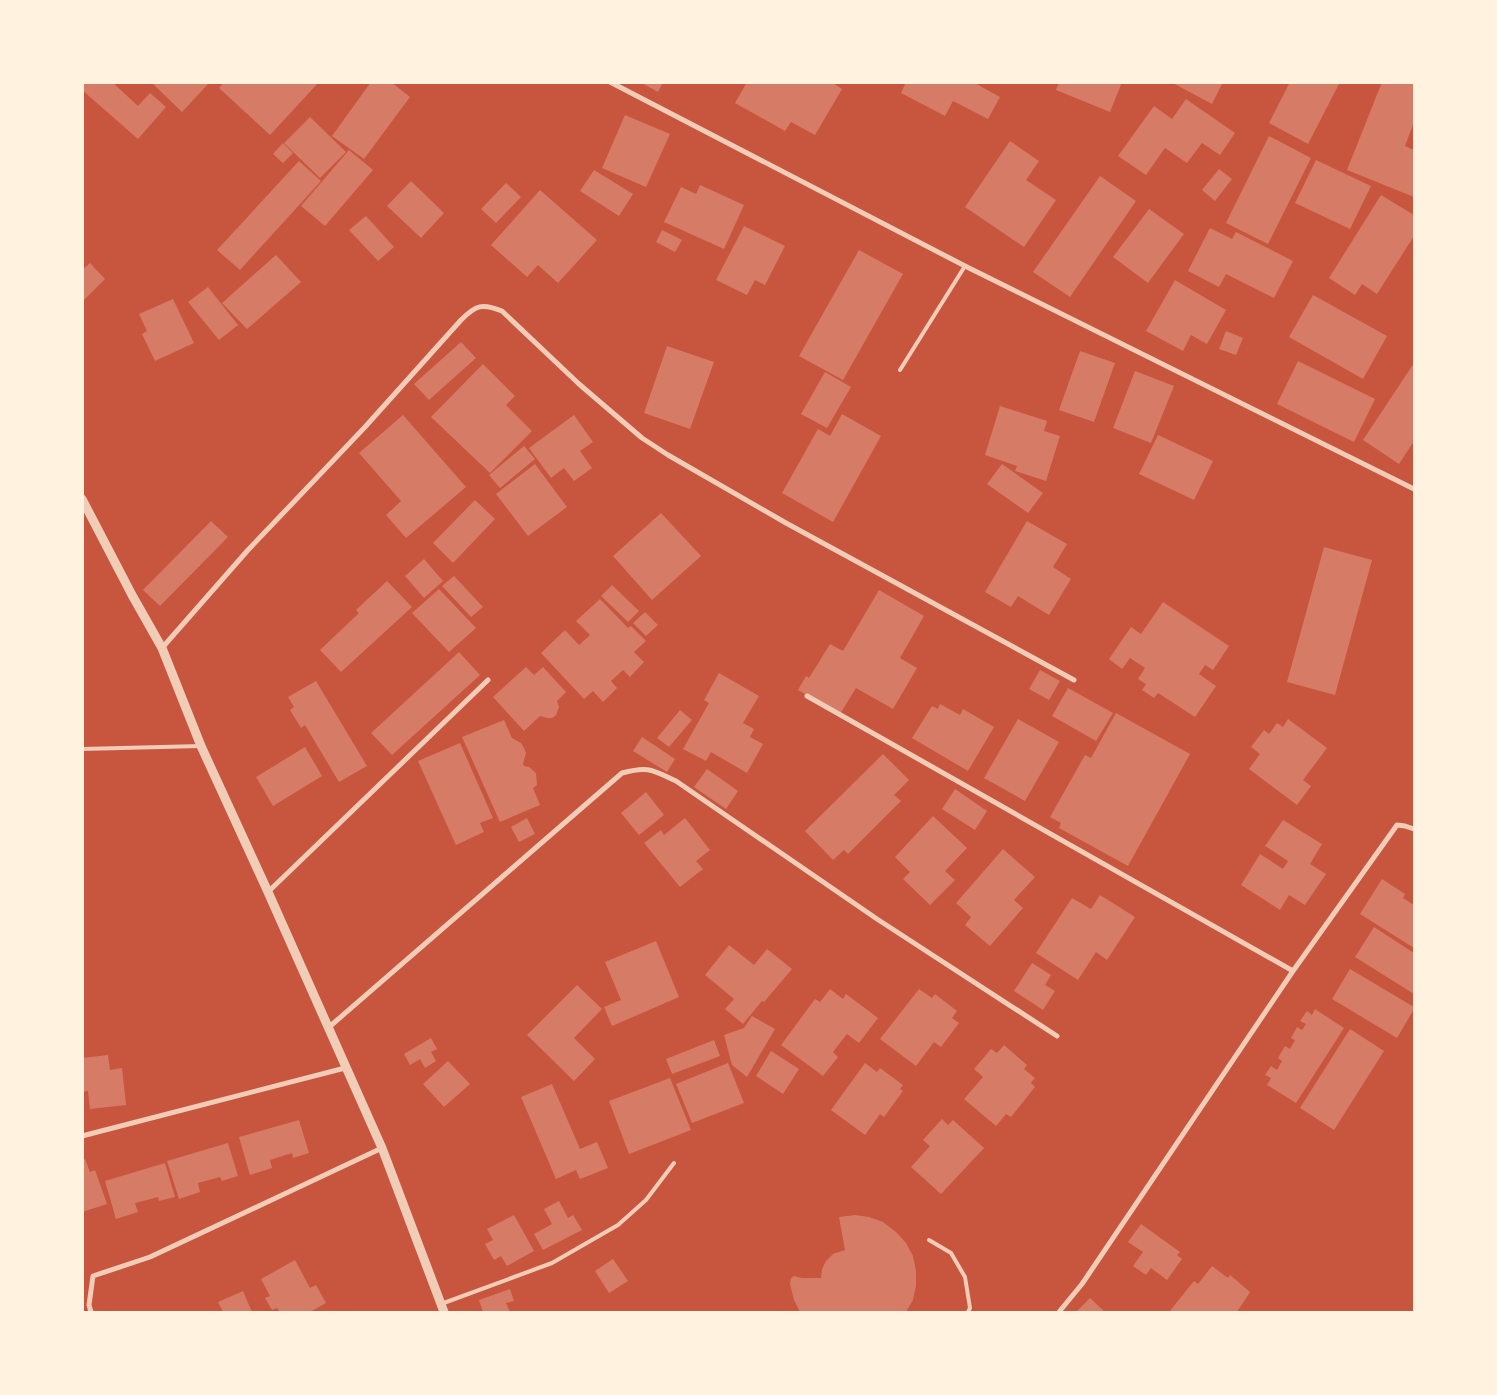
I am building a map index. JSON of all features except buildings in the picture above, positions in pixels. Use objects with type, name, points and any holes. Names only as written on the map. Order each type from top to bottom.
[{"type":"street","points":[[610,82],[965,266],[1414,489]]},
{"type":"street","points":[[162,648],[248,550],[366,427],[461,320],[471,310],[479,306],[492,307],[502,311],[579,384],[642,438],[668,455],[786,523],[1074,680]]},
{"type":"street","points":[[82,500],[162,648],[201,746],[382,1148],[442,1308]]},
{"type":"street","points":[[268,892],[488,680]]},
{"type":"street","points":[[807,696],[1293,971]]},
{"type":"street","points":[[328,1028],[622,773],[639,769],[653,770],[676,781],[877,919],[1057,1036]]},
{"type":"street","points":[[1059,1312],[1082,1284],[1293,971],[1397,825],[1414,829]]},
{"type":"street","points":[[82,1136],[345,1068]]},
{"type":"street","points":[[91,1312],[89,1305],[93,1276],[150,1257],[382,1148]]},
{"type":"lane","points":[[900,370],[965,266]]},
{"type":"lane","points":[[82,748],[201,746]]},
{"type":"lane","points":[[442,1308],[552,1263],[618,1225],[646,1200],[674,1163]]},
{"type":"lane","points":[[929,1240],[951,1253],[965,1277],[970,1308],[968,1312]]}]
